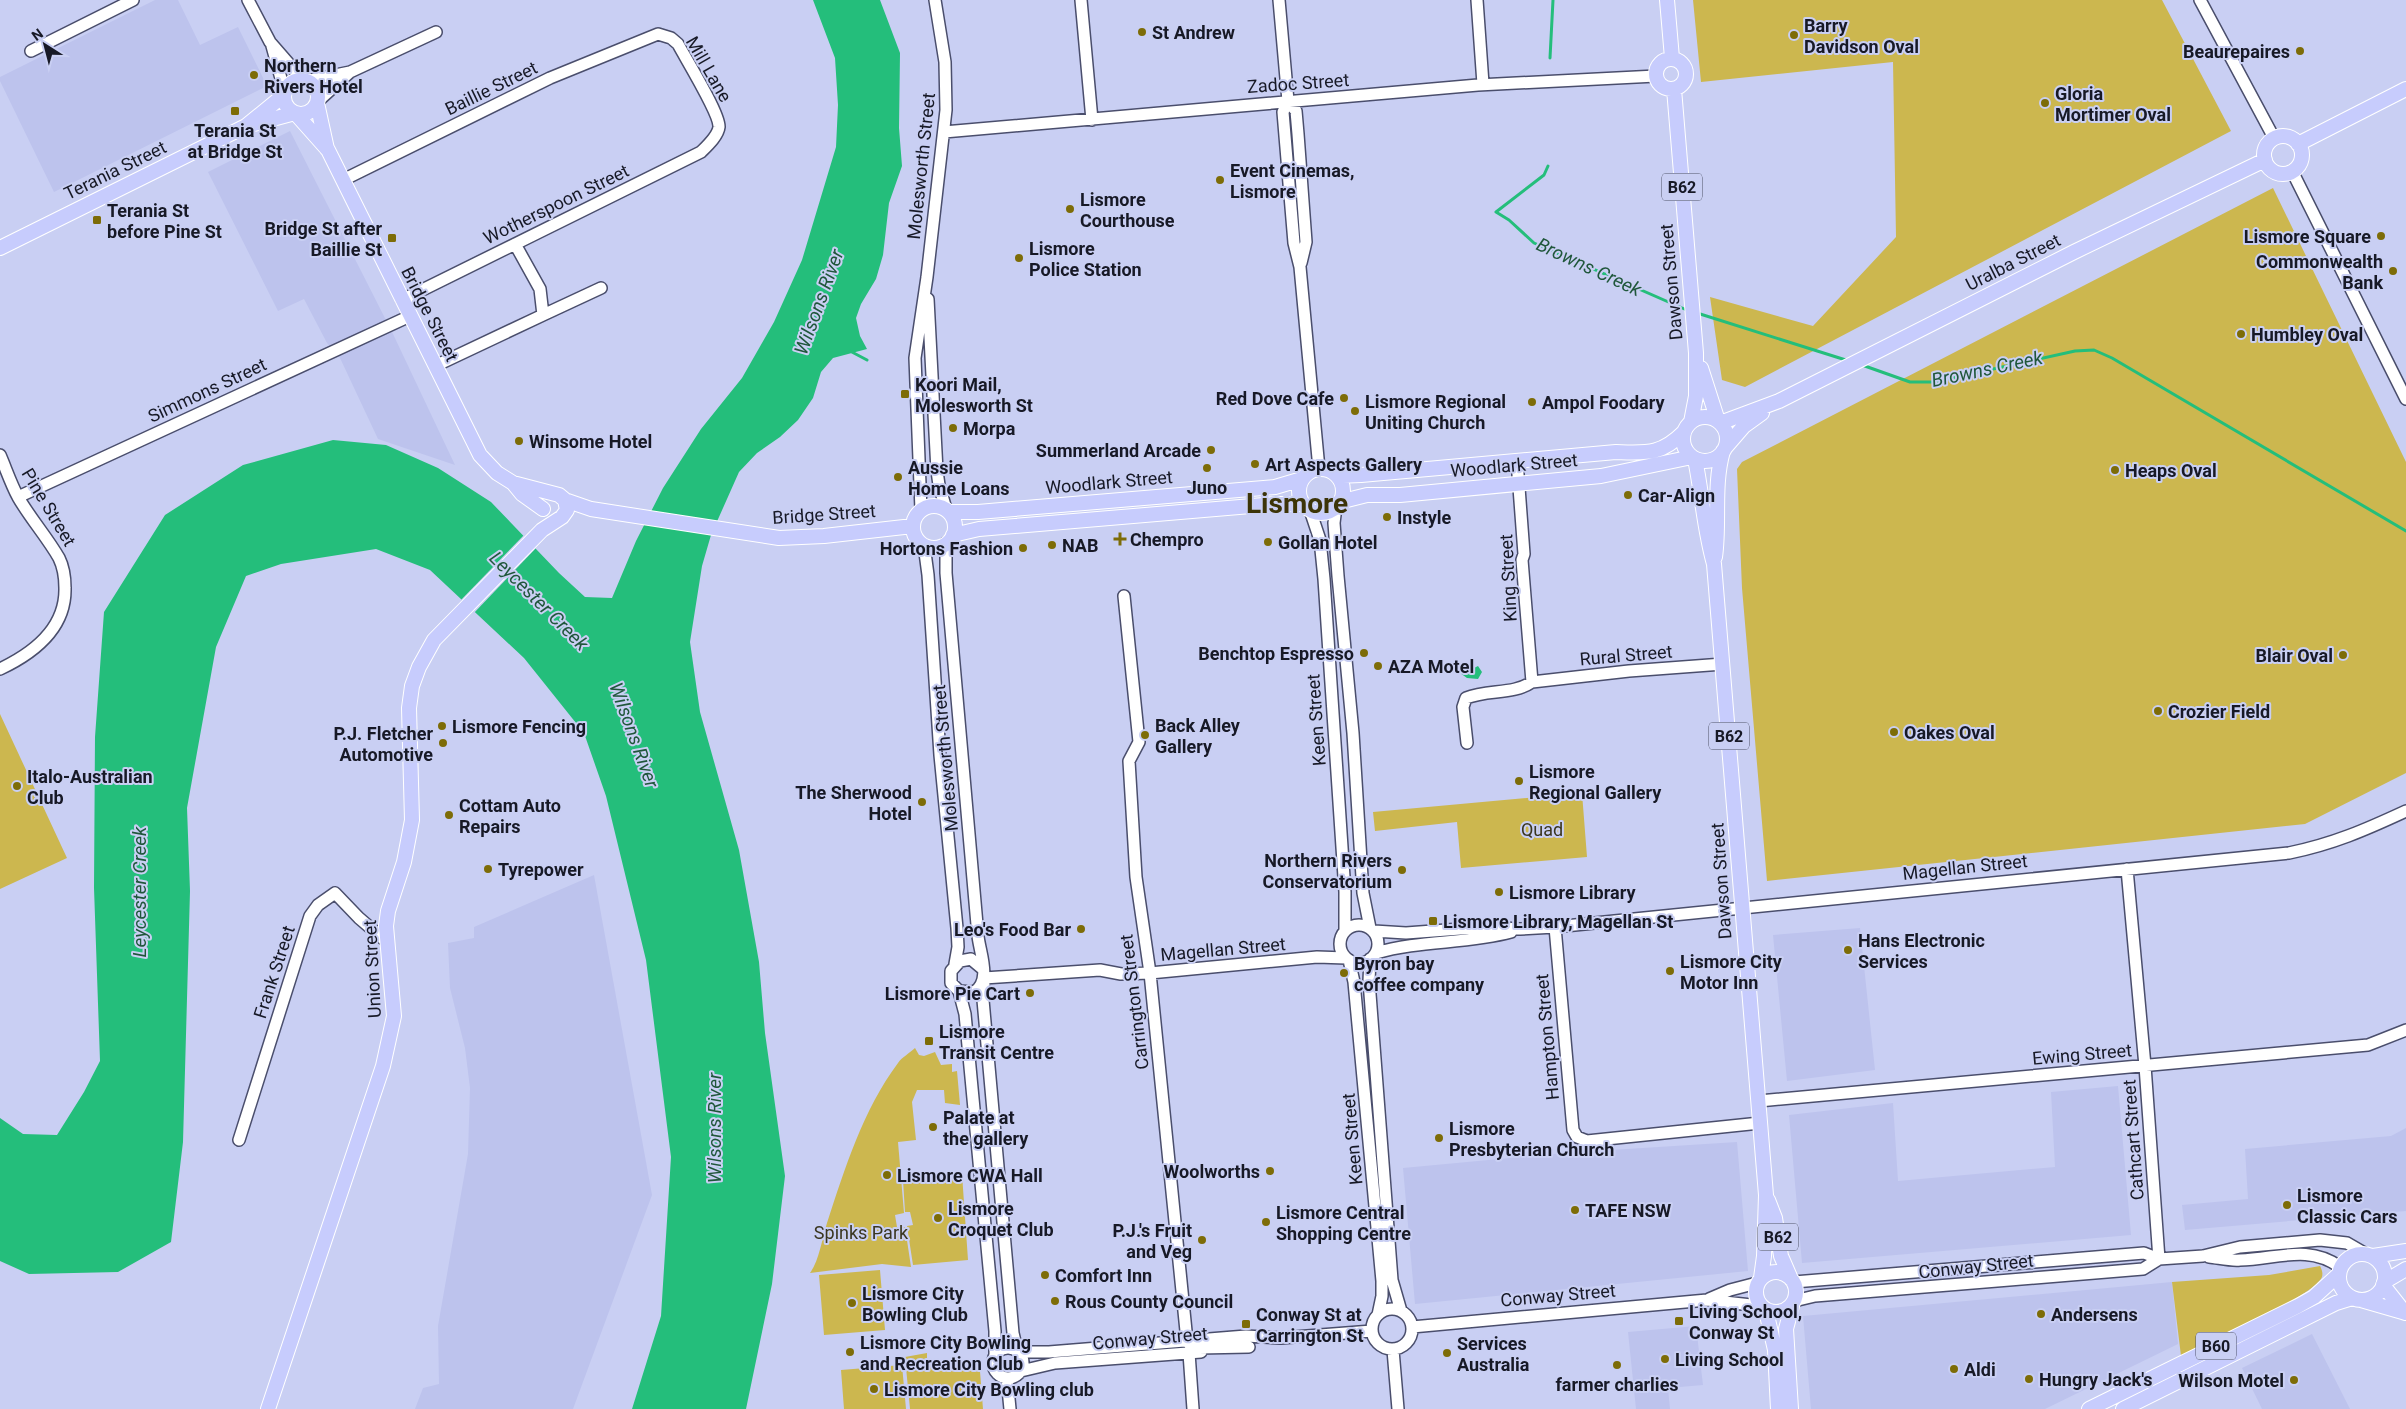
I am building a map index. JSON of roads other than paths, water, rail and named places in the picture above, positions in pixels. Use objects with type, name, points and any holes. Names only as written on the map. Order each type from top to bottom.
[{"type":"main road","points":[[1667,0],[1672,58]]},
{"type":"main road","points":[[1672,58],[1683,64],[1686,72],[1684,81],[1674,89],[1664,87],[1656,76],[1659,65],[1664,60],[1672,58]]},
{"type":"main road","points":[[305,81],[315,88],[317,103],[308,112],[296,114],[286,106],[284,94],[292,83],[305,81]]},
{"type":"main road","points":[[2298,144],[2406,88]]},
{"type":"main road","name":"Dawson Street","points":[[1674,89],[1696,353],[1696,396],[1688,427]]},
{"type":"main road","name":"Terania Street","points":[[246,126],[284,94]]},
{"type":"main road","name":"Bridge Street","points":[[317,103],[328,150],[480,455],[497,473],[513,483],[560,497],[591,509],[765,537],[816,536],[912,526]]},
{"type":"main road","name":"Bridge Street","points":[[296,114],[328,150]]},
{"type":"main road","name":"Terania Street","points":[[0,248],[246,126],[296,114]]},
{"type":"main road","points":[[2290,137],[2298,144],[2301,150],[2300,162],[2292,171],[2276,172],[2271,169],[2265,160],[2266,148],[2274,138],[2290,137]]},
{"type":"main road","name":"Uralba Street","points":[[1719,422],[1779,401],[2074,252],[2265,160]]},
{"type":"main road","name":"Dawson Street","points":[[1696,353],[1719,422]]},
{"type":"main road","name":"Uralba Street","points":[[1724,449],[1744,426],[1779,401]]},
{"type":"main road","points":[[1688,427],[1702,417],[1719,422]]},
{"type":"main road","name":"B62","points":[[1719,422],[1726,432],[1724,449]]},
{"type":"main road","name":"Woodlark Street","points":[[1337,476],[1616,452],[1646,454],[1666,447],[1688,427]]},
{"type":"main road","name":"B62","points":[[1688,427],[1683,443],[1694,458]]},
{"type":"main road","points":[[1694,458],[1701,461],[1714,459],[1724,449]]},
{"type":"main road","name":"Dawson Street","points":[[1714,564],[1717,541],[1717,483],[1724,449]]},
{"type":"main road","name":"Dawson Street","points":[[1694,458],[1700,480],[1708,542],[1714,564],[1759,1101],[1766,1195],[1759,1280]]},
{"type":"main road","name":"Woodlark Street","points":[[1338,504],[1367,495],[1400,495],[1601,476],[1694,458]]},
{"type":"main road","points":[[1319,469],[1326,469],[1337,476],[1342,488],[1338,504],[1323,512],[1307,507],[1299,492],[1302,480],[1307,474],[1319,469]]},
{"type":"main road","name":"Woodlark Street","points":[[947,510],[978,512],[1275,487],[1302,480]]},
{"type":"main road","name":"Bridge Street","points":[[513,483],[522,494],[544,512]]},
{"type":"main road","points":[[542,530],[545,499],[560,497],[567,510],[562,517],[552,519],[544,512]]},
{"type":"main road","name":"Woodlark Street","points":[[950,539],[989,528],[1276,504],[1307,507]]},
{"type":"main road","points":[[934,506],[947,510],[954,521],[950,539],[935,548],[924,545],[916,538],[912,526],[921,510],[934,506]]},
{"type":"main road","name":"Bridge Street","points":[[562,517],[591,509]]},
{"type":"main road","name":"Union Street","points":[[268,1409],[389,1048],[394,1016],[388,942],[388,911],[404,862],[412,820],[409,708],[412,686],[419,667],[434,640],[542,530],[562,517]]},
{"type":"main road","name":"Dawson Street","points":[[1766,1195],[1775,1218],[1781,1256],[1793,1280]]},
{"type":"main road","name":"B60","points":[[2088,1409],[2298,1306],[2321,1292],[2349,1257],[2356,1254],[2370,1255],[2406,1251]]},
{"type":"main road","points":[[2370,1255],[2382,1265],[2384,1284],[2406,1313]]},
{"type":"main road","name":"B60","points":[[2123,1409],[2145,1404],[2329,1307],[2356,1299],[2372,1297],[2384,1284],[2406,1269]]},
{"type":"main road","points":[[2339,1271],[2340,1286],[2356,1299],[2406,1313]]},
{"type":"main road","name":"B62","points":[[1778,1409],[1775,1350],[1763,1308],[1755,1295],[1759,1280],[1773,1272],[1780,1272],[1793,1280],[1796,1290],[1786,1329],[1791,1409]]},
{"type":"main road","points":[[1763,1308],[1780,1313],[1793,1303]]},
{"type":"street","points":[[31,51],[133,0]]},
{"type":"street","points":[[248,0],[270,42],[284,94]]},
{"type":"street","name":"Molesworth Street","points":[[921,510],[914,377],[917,337],[927,277],[944,132],[946,87],[945,62],[934,0]]},
{"type":"street","points":[[1081,0],[1092,120]]},
{"type":"street","points":[[1279,0],[1288,101],[1283,112],[1294,243],[1300,267],[1319,469]]},
{"type":"street","points":[[1477,0],[1483,84]]},
{"type":"street","points":[[2200,0],[2274,138]]},
{"type":"street","points":[[270,42],[305,81],[350,72],[436,32]]},
{"type":"street","name":"Mill Lane","points":[[658,34],[665,35],[678,44],[713,110],[719,126],[718,130]]},
{"type":"street","name":"Baillie Street","points":[[343,180],[550,78],[658,34]]},
{"type":"street","points":[[317,103],[350,72]]},
{"type":"street","name":"Zadoc Street","points":[[944,132],[1483,84],[1656,76]]},
{"type":"street","name":"Wotherspoon Street","points":[[402,300],[701,152],[718,130]]},
{"type":"street","points":[[2292,171],[2406,399]]},
{"type":"street","points":[[515,244],[540,289],[543,315]]},
{"type":"street","name":"Molesworth Street","points":[[927,277],[937,471],[941,494],[947,510]]},
{"type":"street","points":[[436,366],[601,288]]},
{"type":"street","name":"Simmons Street","points":[[18,497],[410,316]]},
{"type":"street","name":"Pine Street","points":[[0,455],[18,497],[60,560],[65,580],[65,600],[61,616],[50,633],[34,649],[0,669]]},
{"type":"street","name":"King Street","points":[[1517,461],[1524,554],[1522,560],[1532,682]]},
{"type":"street","name":"Keen Street","points":[[1338,504],[1334,524],[1353,733],[1364,893],[1372,929]]},
{"type":"street","name":"Keen Street","points":[[1307,507],[1320,540],[1324,579],[1345,892],[1345,930]]},
{"type":"street","name":"Molesworth Street","points":[[950,539],[946,573],[979,950],[984,976],[983,1000],[1013,1333],[1018,1351]]},
{"type":"street","name":"Molesworth Street","points":[[924,545],[940,755],[958,938],[955,964]]},
{"type":"street","name":"Carrington Street","points":[[1124,596],[1139,742],[1129,761],[1136,877],[1150,973],[1193,1409]]},
{"type":"street","name":"Rural Street","points":[[1532,682],[1629,671],[1723,664]]},
{"type":"street","points":[[1467,743],[1463,707],[1466,698],[1476,694],[1522,688],[1532,682]]},
{"type":"street","name":"Magellan Street","points":[[1372,929],[1406,933],[1487,927],[1520,929],[1743,909],[2297,852],[2356,835],[2406,811]]},
{"type":"street","name":"Cathcart Street","points":[[2128,869],[2159,1259]]},
{"type":"street","name":"Frank Street","points":[[239,1140],[310,916],[318,905],[335,893],[359,918],[388,942]]},
{"type":"street","points":[[1354,925],[1372,929],[1378,944],[1373,956],[1361,962],[1348,959],[1340,948],[1342,935],[1345,930],[1354,925]]},
{"type":"street","name":"Hampton Street","points":[[1555,926],[1573,1130],[1577,1137],[1587,1140],[1760,1124]]},
{"type":"street","name":"Magellan Street","points":[[1373,956],[1392,948],[1488,938],[1520,929]]},
{"type":"street","name":"Keen Street","points":[[1373,956],[1369,981],[1392,1280],[1401,1311]]},
{"type":"street","name":"Magellan Street","points":[[984,976],[1100,970],[1121,974],[1150,973],[1317,958],[1348,959]]},
{"type":"street","name":"Keen Street","points":[[1348,959],[1354,982],[1382,1281],[1382,1296],[1378,1315]]},
{"type":"street","points":[[959,991],[964,993],[974,992],[984,976],[976,962],[971,960],[960,961],[955,964],[950,977],[951,982],[959,991],[965,1014],[995,1331],[995,1355],[993,1362],[995,1370],[1000,1376],[1007,1378],[1015,1376],[1021,1371],[1024,1361],[1018,1351],[1006,1347],[995,1355]]},
{"type":"street","name":"Ewing Street","points":[[1759,1101],[2368,1046],[2406,1030]]},
{"type":"street","name":"Conway Street","points":[[1793,1280],[2144,1253],[2159,1259],[2203,1256],[2240,1247],[2320,1240],[2347,1243],[2370,1255]]},
{"type":"street","name":"Conway Street","points":[[2203,1256],[2238,1260],[2314,1254],[2327,1257],[2339,1271]]},
{"type":"street","name":"Conway Street","points":[[1793,1303],[1815,1296],[2143,1269],[2159,1259]]},
{"type":"street","name":"Conway Street","points":[[1707,1300],[1759,1280]]},
{"type":"street","name":"Conway Street","points":[[1412,1327],[1707,1300],[1763,1308]]},
{"type":"street","points":[[1389,1309],[1401,1311],[1407,1315],[1412,1327],[1410,1340],[1400,1348],[1393,1350],[1381,1347],[1376,1343],[1372,1331],[1378,1315],[1389,1309]]},
{"type":"street","name":"Conway Street","points":[[1021,1371],[1055,1363],[1188,1347],[1246,1336],[1281,1338],[1372,1331]]},
{"type":"street","name":"Conway Street","points":[[1018,1351],[1049,1352],[1188,1347],[1249,1347],[1281,1338]]},
{"type":"street","points":[[1393,1350],[1398,1409]]},
{"type":"street","points":[[1007,1378],[1010,1409]]},
{"type":"water","points":[[813,0],[880,0],[900,53],[899,128],[902,166],[889,203],[883,255],[876,279],[861,304],[856,318],[860,336],[867,349],[833,358],[821,372],[813,398],[798,420],[780,437],[757,453],[739,472],[711,535],[702,566],[690,642],[700,712],[739,850],[759,962],[765,1033],[785,1176],[772,1284],[746,1409],[632,1409],[661,1316],[671,1157],[646,960],[606,796],[584,733],[524,658],[430,570],[376,549],[281,564],[246,576],[216,647],[187,808],[190,891],[183,1142],[171,1242],[118,1272],[29,1274],[0,1261],[0,1118],[23,1134],[57,1135],[84,1092],[100,1061],[94,888],[95,737],[104,612],[165,515],[243,465],[333,440],[386,445],[438,468],[491,502],[559,573],[585,597],[612,598],[636,541],[663,488],[701,429],[742,378],[774,322],[802,260],[836,147],[838,105],[835,58]]},
{"type":"water","points":[[1478,666],[1482,672],[1478,679],[1467,678],[1460,673],[1463,669],[1470,670]]},
{"type":"waterway","points":[[1550,58],[1553,0]]},
{"type":"waterway","name":"Browns Creek","points":[[1548,166],[1544,175],[1496,212],[1509,220],[1534,243],[1689,311]]},
{"type":"waterway","name":"Browns Creek","points":[[1697,313],[1849,361]]},
{"type":"waterway","name":"Browns Creek","points":[[1862,365],[1910,382],[1934,382],[2075,351],[2094,350],[2112,358],[2406,531]]},
{"type":"waterway","name":"Browns Creek","points":[[850,351],[867,360]]},
{"type":"place","name":"St Andrew","points":[[1142,32]]},
{"type":"place","name":"Barry Davidson Oval","points":[[1794,35]]},
{"type":"place","name":"Beaurepaires","points":[[2300,51]]},
{"type":"place","name":"Northern Rivers Hotel","points":[[254,75]]},
{"type":"place","name":"Gloria Mortimer Oval","points":[[2045,103]]},
{"type":"place","name":"Terania St at Bridge St","points":[[235,111]]},
{"type":"place","name":"Event Cinemas, Lismore","points":[[1220,180]]},
{"type":"place","name":"Lismore Courthouse","points":[[1070,209]]},
{"type":"place","name":"Terania St before Pine St","points":[[97,220]]},
{"type":"place","name":"Lismore Square","points":[[2381,236]]},
{"type":"place","name":"Bridge St after Baillie St","points":[[392,238]]},
{"type":"place","name":"Lismore Police Station","points":[[1019,258]]},
{"type":"place","name":"Commonwealth Bank","points":[[2393,271]]},
{"type":"place","name":"Humbley Oval","points":[[2241,334]]},
{"type":"place","name":"Koori Mail, Molesworth St","points":[[905,394]]},
{"type":"place","name":"Red Dove Cafe","points":[[1344,398]]},
{"type":"place","name":"Ampol Foodary","points":[[1532,402]]},
{"type":"place","name":"Lismore Regional Uniting Church","points":[[1355,411]]},
{"type":"place","name":"Morpa","points":[[953,428]]},
{"type":"place","name":"Winsome Hotel","points":[[519,441]]},
{"type":"place","name":"Summerland Arcade","points":[[1211,450]]},
{"type":"place","name":"Art Aspects Gallery","points":[[1255,464]]},
{"type":"place","name":"Juno","points":[[1207,468]]},
{"type":"place","name":"Heaps Oval","points":[[2115,470]]},
{"type":"place","name":"Aussie Home Loans","points":[[898,477]]},
{"type":"place","name":"Car-Align","points":[[1628,495]]},
{"type":"place","name":"Instyle","points":[[1387,517]]},
{"type":"place","name":"Chempro","points":[[1120,539]]},
{"type":"place","name":"Gollan Hotel","points":[[1268,542]]},
{"type":"place","name":"NAB","points":[[1052,545]]},
{"type":"place","name":"Hortons Fashion","points":[[1023,548]]},
{"type":"place","name":"Benchtop Espresso","points":[[1364,653]]},
{"type":"place","name":"Blair Oval","points":[[2343,655]]},
{"type":"place","name":"AZA Motel","points":[[1378,666]]},
{"type":"place","name":"Crozier Field","points":[[2158,711]]},
{"type":"place","name":"Lismore Fencing","points":[[442,726]]},
{"type":"place","name":"Oakes Oval","points":[[1894,732]]},
{"type":"place","name":"Back Alley Gallery","points":[[1145,735]]},
{"type":"place","name":"P.J. Fletcher Automotive","points":[[443,743]]},
{"type":"place","name":"Lismore Regional Gallery","points":[[1519,781]]},
{"type":"place","name":"Italo-Australian Club","points":[[17,786]]},
{"type":"place","name":"The Sherwood Hotel","points":[[922,802]]},
{"type":"place","name":"Cottam Auto Repairs","points":[[449,815]]},
{"type":"place","name":"Tyrepower","points":[[488,869]]},
{"type":"place","name":"Northern Rivers Conservatorium","points":[[1402,870]]},
{"type":"place","name":"Lismore Library","points":[[1499,892]]},
{"type":"place","name":"Lismore Library, Magellan St","points":[[1433,921]]},
{"type":"place","name":"Leo's Food Bar","points":[[1081,929]]},
{"type":"place","name":"Hans Electronic Services","points":[[1848,950]]},
{"type":"place","name":"Lismore City Motor Inn","points":[[1670,971]]},
{"type":"place","name":"Byron bay coffee company","points":[[1344,973]]},
{"type":"place","name":"Lismore Pie Cart","points":[[1030,993]]},
{"type":"place","name":"Lismore Transit Centre","points":[[929,1041]]},
{"type":"place","name":"Palate at the gallery","points":[[933,1127]]},
{"type":"place","name":"Lismore Presbyterian Church","points":[[1439,1138]]},
{"type":"place","name":"Woolworths","points":[[1270,1171]]},
{"type":"place","name":"Lismore CWA Hall","points":[[887,1175]]},
{"type":"place","name":"Lismore Classic Cars","points":[[2287,1205]]},
{"type":"place","name":"TAFE NSW","points":[[1575,1210]]},
{"type":"place","name":"Lismore Croquet Club","points":[[938,1218]]},
{"type":"place","name":"Lismore Central Shopping Centre","points":[[1266,1222]]},
{"type":"place","name":"P.J.'s Fruit and Veg","points":[[1202,1240]]},
{"type":"place","name":"Comfort Inn","points":[[1045,1275]]},
{"type":"place","name":"Rous County Council","points":[[1055,1301]]},
{"type":"place","name":"Lismore City Bowling Club","points":[[852,1303]]},
{"type":"place","name":"Andersens","points":[[2041,1314]]},
{"type":"place","name":"Living School, Conway St","points":[[1679,1321]]},
{"type":"place","name":"Conway St at Carrington St","points":[[1246,1324]]},
{"type":"place","name":"Lismore City Bowling and Recreation Club","points":[[850,1352]]},
{"type":"place","name":"Services Australia","points":[[1447,1353]]},
{"type":"place","name":"Living School","points":[[1665,1359]]},
{"type":"place","name":"farmer charlies","points":[[1617,1365]]},
{"type":"place","name":"Aldi","points":[[1954,1369]]},
{"type":"place","name":"Hungry Jack's","points":[[2029,1379]]},
{"type":"place","name":"Wilson Motel","points":[[2294,1380]]},
{"type":"place","name":"Lismore City Bowling club","points":[[874,1389]]},
{"type":"district","name":"Lismore","points":[[1297,503]]},
{"type":"water label","name":"Wilsons River","points":[[819,302]]},
{"type":"water label","name":"Leycester Creek","points":[[539,601]]},
{"type":"water label","name":"Wilsons River","points":[[634,735]]},
{"type":"water label","name":"Leycester Creek","points":[[139,892]]},
{"type":"water label","name":"Wilsons River","points":[[714,1128]]},
{"type":"park label","name":"Quad","points":[[1542,829]]},
{"type":"park label","name":"Spinks Park","points":[[861,1232]]}]
